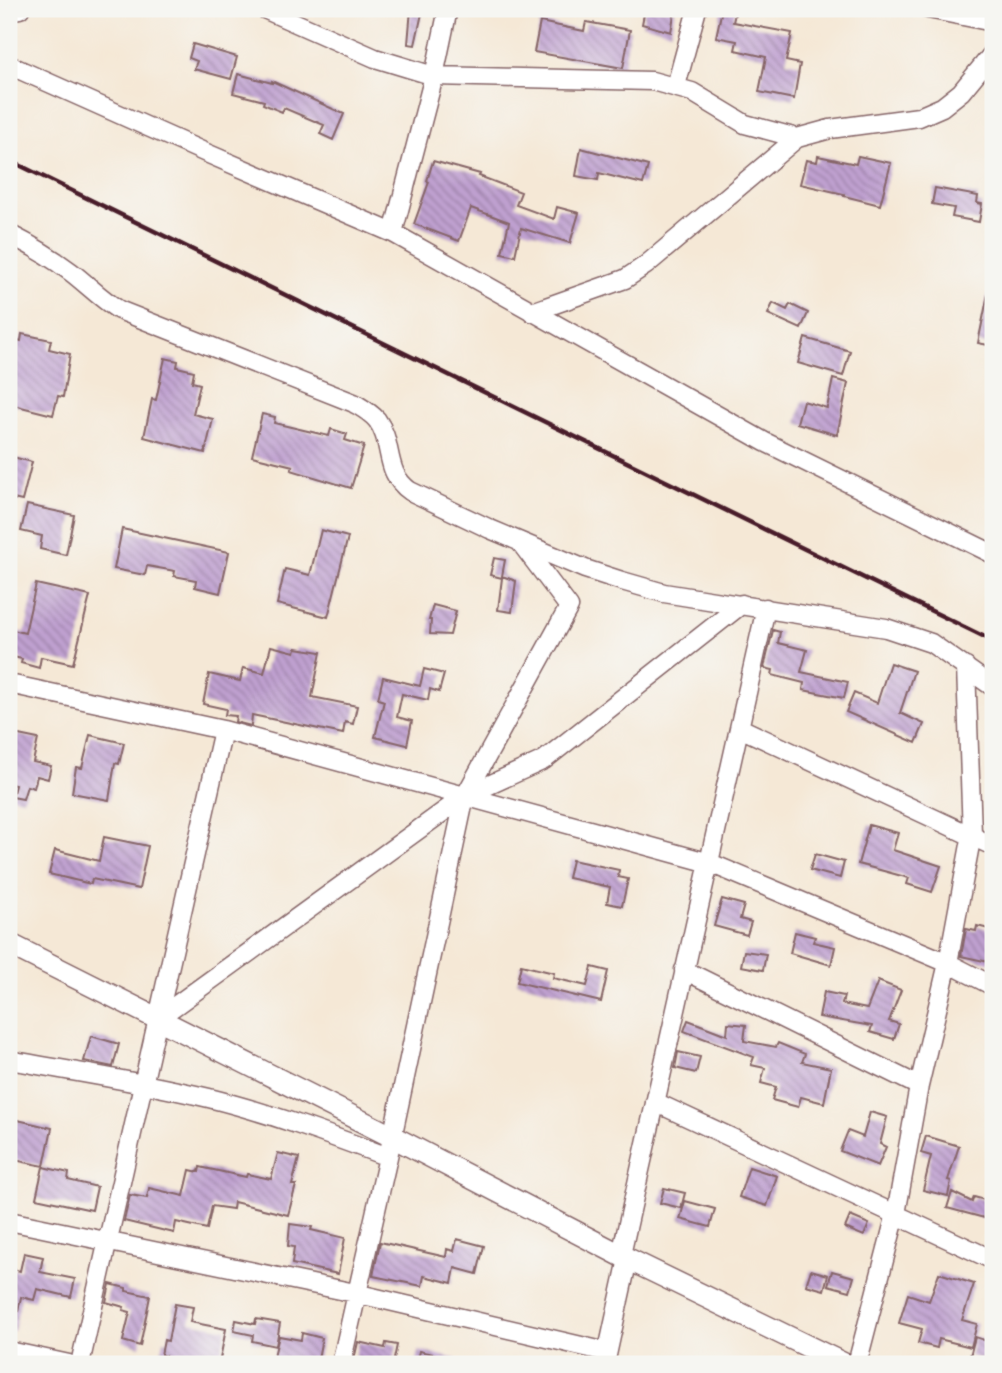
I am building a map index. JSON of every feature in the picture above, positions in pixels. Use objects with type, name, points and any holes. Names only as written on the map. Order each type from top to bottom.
[{"type":"street","points":[[9,11],[20,9]]},
{"type":"street","points":[[264,9],[375,58],[434,76],[652,81],[692,92],[745,124],[797,138]]},
{"type":"street","points":[[393,233],[449,9]]},
{"type":"street","points":[[676,86],[696,9]]},
{"type":"street","points":[[928,9],[993,22]]},
{"type":"street","points":[[532,312],[625,279],[646,265],[797,138],[830,129],[919,117],[942,107],[961,92],[993,53]]},
{"type":"street","points":[[9,65],[393,233],[765,442],[993,554]]},
{"type":"street","points":[[9,234],[38,249],[73,274],[99,298],[119,310],[354,403],[379,423],[394,473],[400,484],[410,491],[585,569],[622,581],[664,593],[886,628],[931,643],[993,687]]},
{"type":"street","points":[[341,1364],[465,796],[569,607],[520,541]]},
{"type":"street","points":[[157,1018],[465,796],[544,760],[742,604]]},
{"type":"street","points":[[9,1221],[355,1293],[606,1358],[655,1102],[766,608]]},
{"type":"street","points":[[858,1364],[895,1214],[972,834],[966,667]]},
{"type":"street","points":[[9,684],[223,730],[710,863],[948,963],[993,986]]},
{"type":"street","points":[[740,728],[993,846]]},
{"type":"street","points":[[80,1364],[223,730]]},
{"type":"street","points":[[9,944],[157,1018],[390,1147],[844,1364]]},
{"type":"street","points":[[684,970],[919,1086]]},
{"type":"street","points":[[9,1060],[142,1083],[213,1099],[304,1126],[390,1147]]},
{"type":"street","points":[[655,1102],[993,1260]]},
{"type":"street","points":[[9,1351],[69,1364]]},
{"type":"building","points":[[411,9],[423,9],[415,45],[408,44]]},
{"type":"building","points":[[645,9],[675,9],[671,32],[642,24]]},
{"type":"building","points":[[722,9],[736,9],[733,22],[792,33],[786,61],[800,64],[794,99],[759,92],[766,57],[735,50],[737,41],[716,37]]},
{"type":"building","points":[[540,22],[584,31],[586,22],[630,30],[623,68],[534,52]]},
{"type":"building","points":[[193,44],[237,57],[231,79],[194,69],[197,61],[189,58]]},
{"type":"building","points":[[238,74],[272,81],[344,114],[333,140],[320,134],[324,125],[284,108],[282,112],[263,104],[264,101],[233,93]]},
{"type":"building","points":[[581,148],[648,166],[643,184],[599,173],[598,180],[576,176]]},
{"type":"building","points":[[818,156],[856,164],[858,156],[891,163],[880,205],[800,184],[806,160],[817,162]]},
{"type":"building","points":[[433,161],[480,174],[479,176],[521,192],[516,205],[554,219],[557,207],[579,213],[570,243],[521,228],[515,256],[502,253],[509,222],[471,208],[459,241],[414,224],[429,182],[427,181]]},
{"type":"building","points":[[935,188],[978,196],[977,203],[982,204],[979,222],[952,217],[954,208],[932,204]]},
{"type":"building","points":[[988,294],[993,295],[993,346],[978,343]]},
{"type":"building","points":[[773,303],[787,310],[790,304],[808,313],[801,329],[768,314]]},
{"type":"building","points":[[22,334],[51,340],[49,349],[70,354],[63,397],[58,396],[53,415],[9,404],[9,338],[21,341]]},
{"type":"building","points":[[805,338],[850,351],[843,376],[798,363]]},
{"type":"building","points":[[165,358],[178,361],[177,367],[194,371],[192,382],[200,384],[193,414],[213,419],[205,453],[144,437]]},
{"type":"building","points":[[833,379],[848,383],[837,435],[797,423],[803,401],[827,408]]},
{"type":"building","points":[[262,414],[275,417],[274,423],[329,436],[331,429],[347,434],[345,440],[364,446],[351,488],[291,470],[293,466],[252,456]]},
{"type":"building","points":[[9,456],[32,462],[22,501],[9,498]]},
{"type":"building","points":[[27,505],[74,515],[66,555],[40,549],[42,536],[21,531]]},
{"type":"building","points":[[122,529],[229,552],[220,593],[195,587],[196,580],[174,576],[175,571],[147,566],[145,575],[114,569]]},
{"type":"building","points":[[321,530],[348,537],[328,617],[277,604],[285,569],[310,575]]},
{"type":"building","points":[[494,558],[505,560],[502,576],[516,581],[512,612],[498,610],[502,578],[490,575]]},
{"type":"building","points":[[36,584],[90,596],[73,664],[41,657],[39,668],[9,656],[9,629],[25,633]]},
{"type":"building","points":[[433,605],[456,611],[450,635],[430,634],[429,620]]},
{"type":"building","points":[[773,630],[780,632],[778,643],[807,650],[801,672],[848,682],[844,698],[803,690],[804,683],[772,675],[773,670],[764,668]]},
{"type":"building","points":[[271,646],[295,652],[296,648],[321,652],[312,697],[357,706],[353,724],[345,722],[343,734],[252,715],[251,726],[235,722],[236,716],[225,715],[226,709],[203,704],[209,674],[240,681],[243,668],[264,673]]},
{"type":"building","points":[[890,663],[914,671],[900,713],[924,724],[916,743],[846,712],[854,693],[877,703]]},
{"type":"building","points":[[424,669],[444,674],[439,692],[430,689],[428,700],[402,694],[397,717],[412,721],[407,745],[375,737],[384,701],[378,699],[383,677],[420,686]]},
{"type":"building","points":[[9,733],[38,739],[33,762],[51,766],[48,779],[37,776],[34,788],[27,786],[23,799],[12,797],[15,785],[9,784]]},
{"type":"building","points":[[90,735],[124,743],[119,764],[115,763],[109,800],[72,793],[76,767],[82,768]]},
{"type":"building","points":[[869,825],[898,833],[893,850],[941,866],[932,892],[907,884],[909,878],[858,864]]},
{"type":"building","points":[[104,837],[148,846],[139,889],[92,879],[91,884],[49,874],[55,850],[99,861]]},
{"type":"building","points":[[815,854],[844,862],[840,878],[810,870]]},
{"type":"building","points":[[572,860],[619,870],[618,877],[628,879],[622,906],[607,903],[610,887],[568,878]]},
{"type":"building","points":[[722,899],[744,905],[740,919],[751,922],[747,935],[714,926]]},
{"type":"building","points":[[977,926],[993,930],[993,963],[961,956],[966,929],[976,931]]},
{"type":"building","points":[[795,932],[815,937],[813,942],[835,947],[831,965],[790,953]]},
{"type":"building","points":[[744,951],[766,954],[763,970],[741,966]]},
{"type":"building","points":[[521,965],[554,973],[553,978],[587,986],[592,967],[608,971],[601,1002],[517,982]]},
{"type":"building","points":[[878,981],[901,990],[889,1021],[899,1024],[894,1039],[870,1032],[872,1026],[819,1017],[824,992],[844,996],[842,1004],[867,1009]]},
{"type":"building","points":[[688,1020],[727,1035],[728,1023],[746,1025],[744,1041],[776,1047],[778,1043],[805,1054],[802,1062],[831,1068],[824,1103],[801,1097],[798,1107],[772,1100],[776,1087],[761,1083],[765,1068],[751,1065],[754,1057],[684,1031]]},
{"type":"building","points":[[91,1036],[119,1044],[113,1067],[84,1061]]},
{"type":"building","points":[[678,1052],[700,1057],[696,1073],[675,1068]]},
{"type":"building","points":[[870,1112],[887,1117],[880,1144],[886,1147],[878,1166],[840,1151],[848,1131],[863,1137]]},
{"type":"building","points":[[9,1118],[52,1128],[44,1166],[9,1159]]},
{"type":"building","points":[[926,1136],[959,1146],[948,1180],[951,1181],[948,1196],[923,1190],[931,1156],[921,1153]]},
{"type":"building","points":[[278,1153],[299,1158],[292,1185],[296,1185],[288,1215],[234,1202],[233,1209],[212,1206],[207,1229],[176,1222],[174,1233],[124,1221],[130,1195],[147,1198],[149,1188],[184,1196],[190,1170],[199,1172],[200,1167],[246,1177],[247,1174],[271,1179]]},
{"type":"building","points":[[43,1167],[69,1173],[68,1180],[97,1187],[92,1210],[36,1198]]},
{"type":"building","points":[[749,1167],[777,1176],[767,1206],[739,1197]]},
{"type":"building","points":[[664,1188],[685,1193],[681,1208],[660,1203]]},
{"type":"building","points":[[952,1192],[972,1202],[974,1197],[992,1202],[988,1219],[947,1208]]},
{"type":"building","points":[[685,1201],[715,1209],[710,1227],[680,1219]]},
{"type":"building","points":[[850,1216],[869,1224],[864,1236],[845,1228]]},
{"type":"building","points":[[290,1224],[312,1227],[311,1230],[345,1238],[338,1274],[292,1264],[294,1247],[288,1246]]},
{"type":"building","points":[[457,1239],[484,1246],[477,1274],[455,1268],[452,1283],[424,1276],[422,1286],[373,1276],[380,1242],[446,1257],[447,1249],[454,1251]]},
{"type":"building","points":[[24,1253],[43,1257],[40,1272],[75,1279],[71,1297],[37,1289],[34,1300],[21,1297],[14,1331],[9,1331],[9,1268],[20,1271]]},
{"type":"building","points":[[811,1270],[828,1275],[824,1290],[806,1285]]},
{"type":"building","points":[[832,1271],[854,1277],[850,1291],[828,1285]]},
{"type":"building","points":[[939,1273],[974,1284],[962,1320],[977,1324],[971,1347],[939,1339],[937,1348],[918,1343],[922,1329],[899,1323],[908,1294],[929,1301]]},
{"type":"building","points":[[110,1284],[126,1288],[126,1291],[150,1296],[140,1346],[123,1341],[130,1312],[123,1310],[124,1307],[106,1302]]},
{"type":"building","points":[[175,1304],[193,1307],[190,1322],[226,1329],[219,1364],[177,1361],[176,1364],[163,1364],[165,1356],[161,1355],[164,1340],[168,1341]]},
{"type":"building","points":[[256,1319],[280,1323],[276,1346],[252,1341],[253,1335],[234,1331],[236,1320],[255,1324]]},
{"type":"building","points":[[302,1333],[322,1338],[317,1364],[272,1364],[279,1336],[301,1340]]},
{"type":"building","points":[[975,1337],[993,1343],[993,1363],[970,1356]]},
{"type":"building","points":[[358,1342],[385,1348],[386,1343],[397,1345],[393,1364],[353,1364]]},
{"type":"building","points":[[419,1351],[456,1359],[455,1364],[416,1364]]},
{"type":"railway","points":[[9,160],[993,641]]}]
